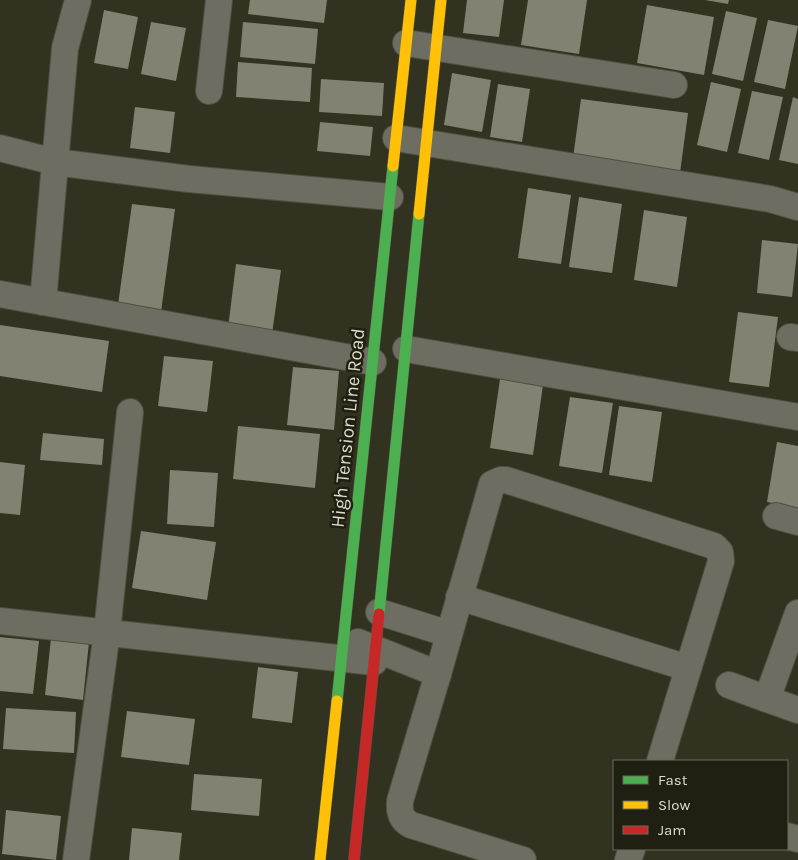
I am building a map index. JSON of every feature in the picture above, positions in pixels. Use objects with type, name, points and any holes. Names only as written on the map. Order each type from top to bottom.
[{"type":"main road","name":"High Tension Line Road","points":[[320,860],[411,0]]},
{"type":"main road","points":[[354,860],[441,0]]},
{"type":"street","points":[[43,302],[65,48],[78,0]]},
{"type":"street","points":[[209,92],[219,0]]},
{"type":"street","points":[[406,43],[674,85]]},
{"type":"street","points":[[396,138],[770,199],[798,206]]},
{"type":"street","points":[[0,148],[55,162],[189,179],[390,197]]},
{"type":"street","points":[[0,294],[373,362]]},
{"type":"street","points":[[406,349],[798,417]]},
{"type":"street","points":[[76,860],[107,632],[130,412]]},
{"type":"street","points":[[523,860],[411,826],[401,817],[400,801],[492,484],[506,480],[717,548],[720,552],[721,560],[660,760]]},
{"type":"street","points":[[459,597],[688,668]]},
{"type":"street","points":[[379,612],[449,634]]},
{"type":"street","points":[[767,699],[798,613]]},
{"type":"street","points":[[0,621],[107,632],[343,648],[375,655],[438,674]]},
{"type":"street","points":[[729,685],[798,710]]},
{"type":"building","points":[[250,0],[327,0],[324,23],[248,14]]},
{"type":"building","points":[[467,0],[504,0],[499,37],[463,33]]},
{"type":"building","points":[[528,0],[587,0],[579,54],[521,45]]},
{"type":"building","points":[[705,0],[729,0],[728,4]]},
{"type":"building","points":[[647,5],[714,17],[704,75],[637,63]]},
{"type":"building","points":[[104,10],[138,17],[128,69],[94,63]]},
{"type":"building","points":[[726,11],[757,18],[743,81],[712,74]]},
{"type":"building","points":[[768,20],[798,26],[785,89],[754,82]]},
{"type":"building","points":[[151,22],[186,28],[176,81],[141,74]]},
{"type":"building","points":[[243,22],[318,29],[315,64],[240,57]]},
{"type":"building","points":[[238,62],[312,68],[310,102],[236,97]]},
{"type":"building","points":[[452,73],[491,80],[482,132],[444,125]]},
{"type":"building","points":[[321,79],[384,83],[382,116],[319,112]]},
{"type":"building","points":[[711,82],[741,89],[727,152],[697,145]]},
{"type":"building","points":[[498,84],[530,89],[522,142],[490,137]]},
{"type":"building","points":[[752,91],[783,97],[769,160],[738,153]]},
{"type":"building","points":[[793,97],[798,99],[798,164],[779,160]]},
{"type":"building","points":[[581,99],[688,113],[680,173],[573,158]]},
{"type":"building","points":[[135,107],[175,112],[170,153],[130,148]]},
{"type":"building","points":[[320,122],[373,127],[370,156],[317,151]]},
{"type":"building","points":[[528,188],[571,195],[561,264],[518,258]]},
{"type":"building","points":[[579,197],[622,204],[612,273],[569,267]]},
{"type":"building","points":[[132,204],[175,209],[161,312],[118,305]]},
{"type":"building","points":[[644,210],[687,217],[677,287],[634,280]]},
{"type":"building","points":[[762,240],[798,244],[792,297],[757,293]]},
{"type":"building","points":[[236,264],[281,270],[272,334],[228,328]]},
{"type":"building","points":[[738,312],[778,317],[769,387],[729,382]]},
{"type":"building","points":[[0,325],[109,341],[102,392],[0,376]]},
{"type":"building","points":[[164,356],[213,361],[207,412],[158,406]]},
{"type":"building","points":[[293,367],[339,371],[334,430],[287,425]]},
{"type":"building","points":[[500,379],[543,385],[533,455],[490,448]]},
{"type":"building","points":[[570,397],[613,403],[602,473],[559,466]]},
{"type":"building","points":[[619,406],[662,412],[652,482],[609,475]]},
{"type":"building","points":[[238,426],[320,434],[315,488],[233,479]]},
{"type":"building","points":[[43,433],[104,439],[102,465],[40,460]]},
{"type":"building","points":[[777,442],[798,446],[798,508],[767,502]]},
{"type":"building","points":[[0,462],[25,465],[20,515],[0,513]]},
{"type":"building","points":[[170,470],[218,473],[214,527],[167,524]]},
{"type":"building","points":[[141,531],[216,542],[207,600],[132,588]]},
{"type":"building","points":[[0,637],[39,641],[33,694],[0,691]]},
{"type":"building","points":[[51,638],[89,642],[83,700],[45,695]]},
{"type":"building","points":[[258,667],[298,672],[292,723],[252,718]]},
{"type":"building","points":[[6,708],[76,712],[74,753],[3,749]]},
{"type":"building","points":[[127,711],[195,719],[189,765],[121,757]]},
{"type":"building","points":[[194,774],[262,779],[259,816],[191,810]]},
{"type":"building","points":[[6,810],[61,816],[56,860],[2,854]]},
{"type":"building","points":[[132,828],[182,833],[179,860],[129,860]]},
{"type":"traffic: fast","points":[[337,701],[393,166]]},
{"type":"traffic: fast","points":[[379,614],[419,214]]},
{"type":"traffic: slow","points":[[393,166],[411,0]]},
{"type":"traffic: slow","points":[[419,214],[441,0]]},
{"type":"traffic: slow","points":[[320,860],[337,701]]},
{"type":"traffic: jam","points":[[354,860],[379,614]]}]
